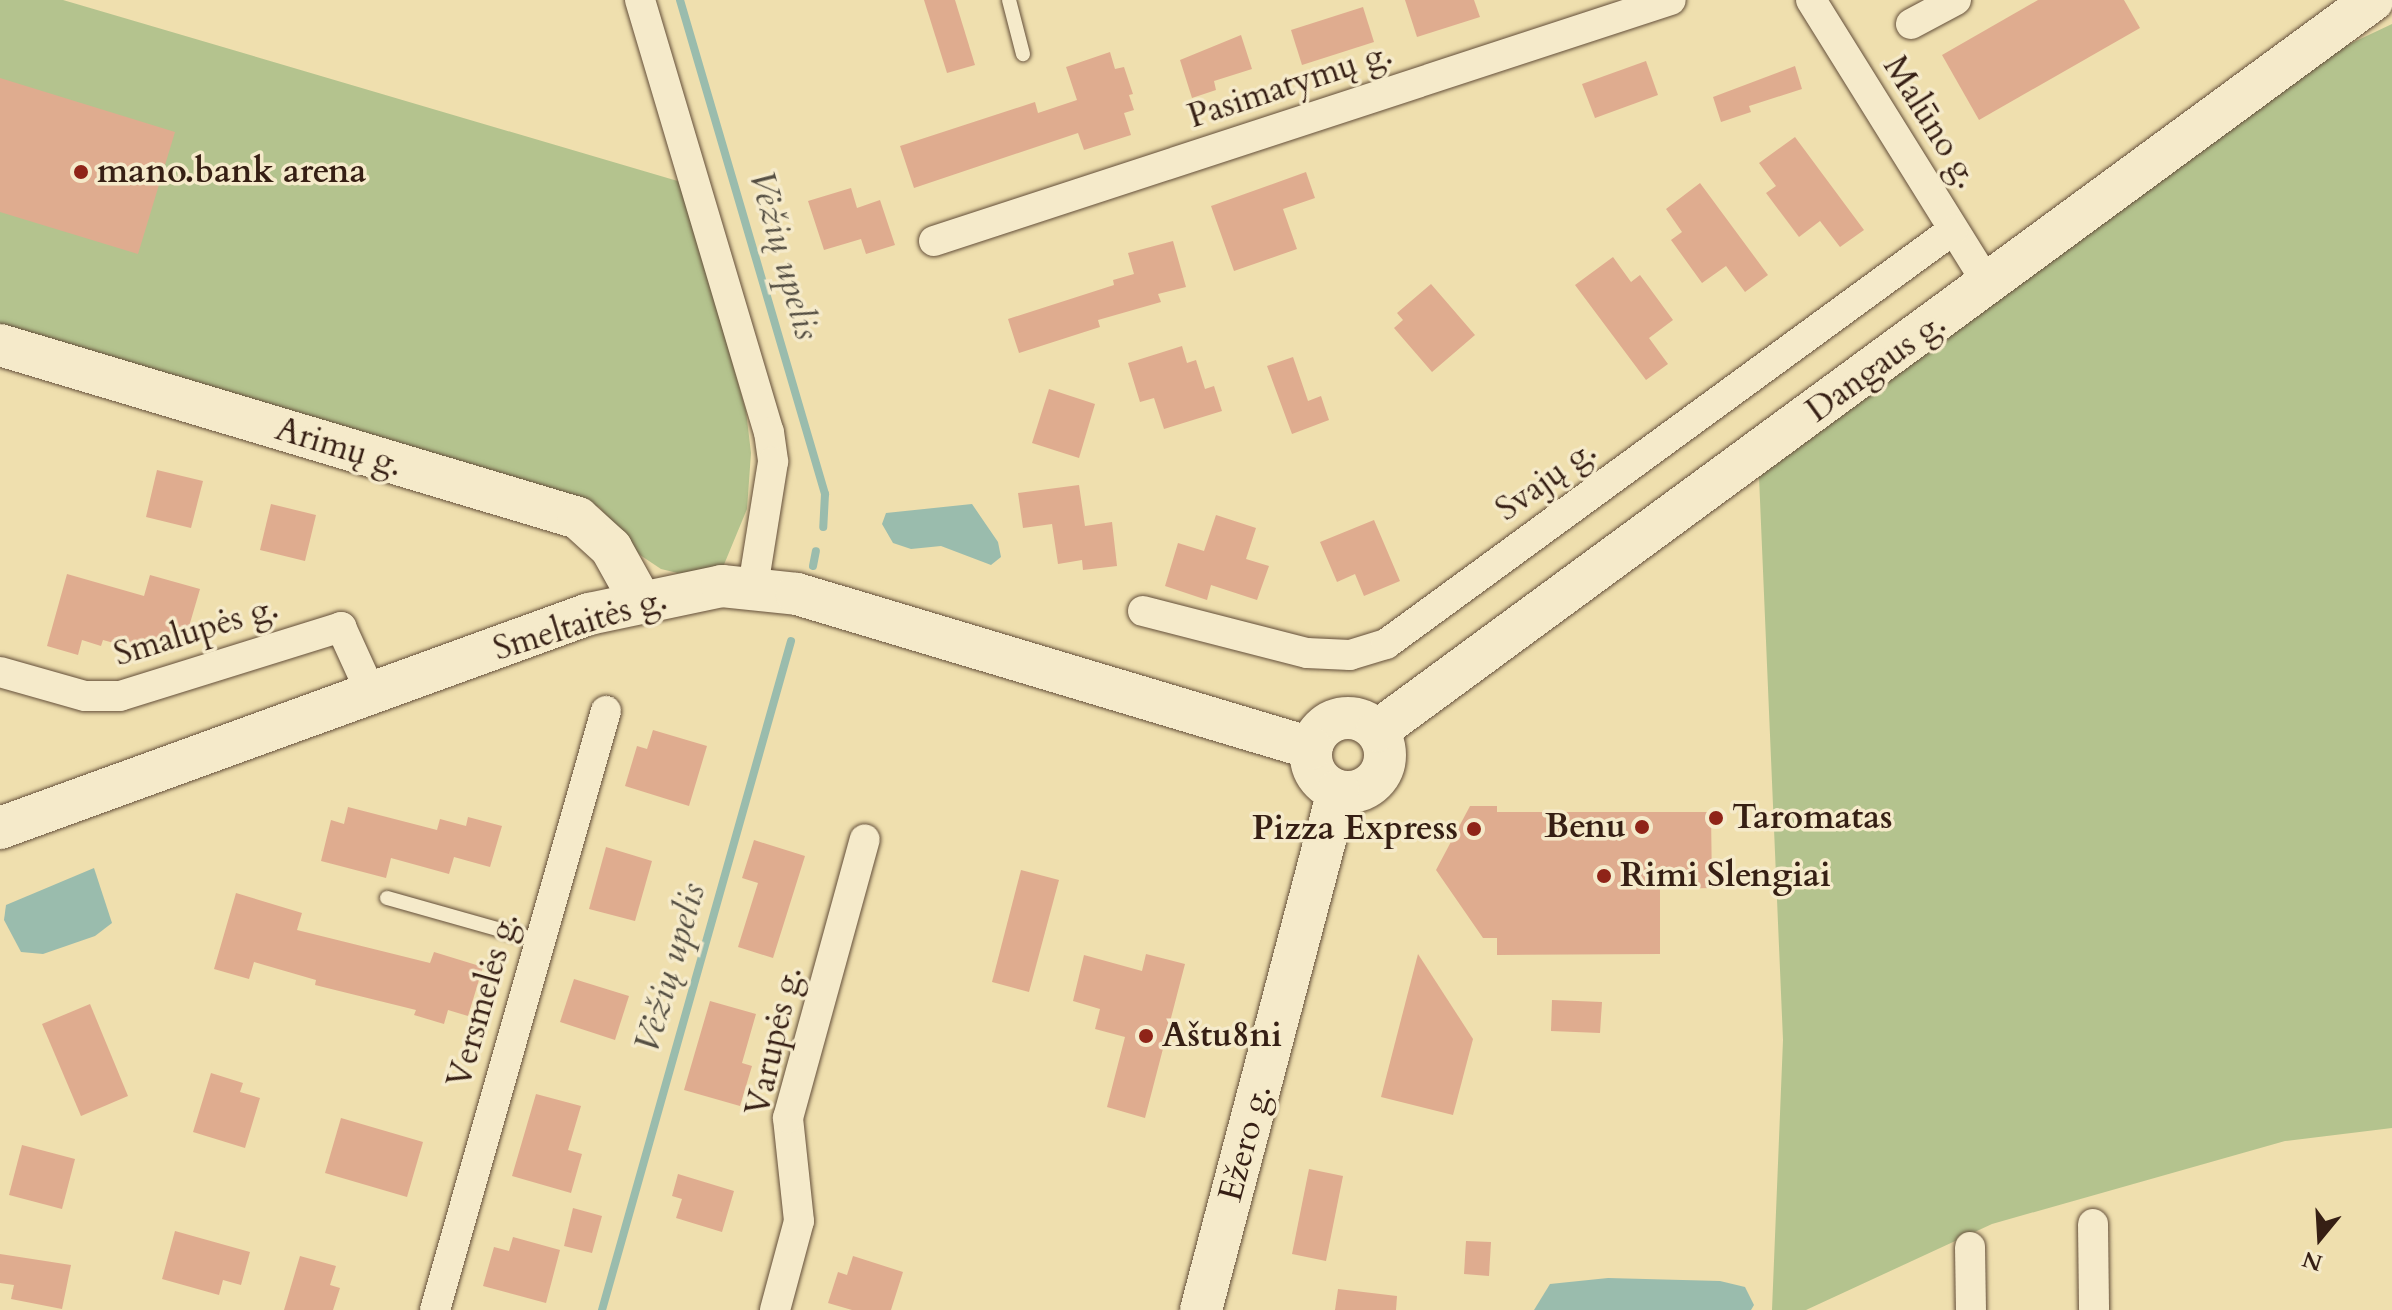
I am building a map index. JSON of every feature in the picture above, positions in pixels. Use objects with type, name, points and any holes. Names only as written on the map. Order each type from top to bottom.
[{"type":"main road","name":"Dangaus g.","points":[[1377,731],[2373,0]]},
{"type":"main road","name":"Arimų g.","points":[[0,345],[578,518],[611,548],[640,600]]},
{"type":"main road","name":"Smeltaitės g.","points":[[0,828],[640,600],[722,586],[797,594],[1311,748]]},
{"type":"main road","points":[[1353,717],[1377,731],[1385,756],[1375,781],[1351,792],[1338,791],[1316,774],[1311,748],[1326,724],[1339,718],[1353,717]]},
{"type":"main road","name":"Ežero g.","points":[[1201,1310],[1338,791]]},
{"type":"street","points":[[640,0],[769,432],[773,462],[753,587]]},
{"type":"street","name":"Pasimatymų g.","points":[[934,241],[1671,0]]},
{"type":"street","name":"Malūno g.","points":[[1811,0],[1988,284]]},
{"type":"street","points":[[1911,24],[1956,0]]},
{"type":"street","name":"Svajų g.","points":[[1143,611],[1307,653],[1350,655],[1386,644],[1953,230]]},
{"type":"street","name":"Smalupės g.","points":[[0,672],[85,696],[120,696],[341,627],[372,695]]},
{"type":"street","name":"Versmelės g.","points":[[435,1310],[606,711]]},
{"type":"street","name":"Varupės g.","points":[[775,1310],[799,1221],[788,1118],[865,839]]},
{"type":"street","points":[[2093,1224],[2094,1310]]},
{"type":"street","points":[[1970,1247],[1971,1310]]},
{"type":"lane","points":[[1009,0],[1023,54]]},
{"type":"lane","points":[[387,898],[540,941]]},
{"type":"green space","points":[[0,0],[63,0],[681,182],[746,411],[751,453],[747,509],[723,567],[686,575],[661,569],[640,555],[599,507],[0,330]]},
{"type":"green space","points":[[2392,24],[2392,1128],[2285,1141],[1992,1224],[1806,1310],[1772,1310],[1783,1040],[1759,477],[2339,49]]},
{"type":"shaded area","points":[[972,504],[998,542],[1001,557],[991,565],[941,546],[911,549],[893,543],[882,524],[886,513]]},
{"type":"shaded area","points":[[94,868],[112,923],[95,936],[43,954],[21,952],[4,920],[6,905]]},
{"type":"shaded area","points":[[1608,1278],[1720,1281],[1745,1287],[1754,1305],[1751,1310],[1534,1310],[1550,1284]]},
{"type":"building","points":[[924,0],[955,0],[975,65],[947,73]]},
{"type":"building","points":[[1405,0],[1474,0],[1480,17],[1417,37]]},
{"type":"building","points":[[2038,0],[2124,0],[2140,28],[1979,120],[1942,55]]},
{"type":"building","points":[[1363,7],[1374,42],[1302,65],[1291,30]]},
{"type":"building","points":[[1241,35],[1252,69],[1214,81],[1216,90],[1192,98],[1180,60]]},
{"type":"building","points":[[1110,52],[1115,69],[1124,67],[1133,94],[1129,95],[1134,110],[1124,113],[1131,135],[1084,150],[1078,133],[914,188],[900,146],[1035,102],[1038,113],[1077,100],[1066,67]]},
{"type":"building","points":[[1646,61],[1658,95],[1595,118],[1582,84]]},
{"type":"building","points":[[1795,66],[1802,89],[1749,106],[1751,112],[1721,122],[1713,97]]},
{"type":"building","name":"mano.bank arena","points":[[0,78],[175,132],[138,254],[0,212]]},
{"type":"building","points":[[1795,137],[1864,230],[1840,247],[1820,221],[1799,237],[1766,193],[1776,186],[1759,163]]},
{"type":"building","points":[[1306,172],[1315,198],[1283,209],[1297,249],[1234,271],[1211,206]]},
{"type":"building","points":[[1700,183],[1768,275],[1745,292],[1726,266],[1702,283],[1671,240],[1682,232],[1666,209]]},
{"type":"building","points":[[851,188],[857,208],[880,200],[895,245],[866,254],[861,239],[824,250],[808,201]]},
{"type":"building","points":[[1173,241],[1186,287],[1158,294],[1161,302],[1098,320],[1100,327],[1019,353],[1008,319],[1114,285],[1113,280],[1134,274],[1128,253]]},
{"type":"building","points":[[1613,257],[1631,282],[1640,275],[1673,320],[1649,338],[1668,364],[1646,380],[1575,285]]},
{"type":"building","points":[[1431,284],[1475,335],[1432,372],[1394,328],[1403,320],[1397,313]]},
{"type":"building","points":[[1182,346],[1187,363],[1196,360],[1205,389],[1214,386],[1222,411],[1164,429],[1154,398],[1140,402],[1128,363]]},
{"type":"building","points":[[1293,357],[1308,401],[1321,396],[1329,420],[1292,434],[1267,366]]},
{"type":"building","points":[[1049,389],[1095,404],[1079,458],[1032,443]]},
{"type":"building","points":[[157,470],[203,481],[191,528],[146,517]]},
{"type":"building","points":[[1079,485],[1085,526],[1112,522],[1117,566],[1083,570],[1082,560],[1058,564],[1052,524],[1023,528],[1018,493]]},
{"type":"building","points":[[271,504],[316,515],[305,561],[260,550]]},
{"type":"building","points":[[1216,515],[1256,528],[1246,559],[1269,566],[1257,600],[1211,585],[1207,600],[1165,586],[1178,543],[1204,551]]},
{"type":"building","points":[[1374,520],[1400,581],[1364,596],[1355,574],[1337,582],[1320,542]]},
{"type":"building","points":[[67,574],[144,596],[150,575],[200,589],[183,647],[164,642],[161,656],[103,640],[101,646],[82,640],[78,655],[47,646]]},
{"type":"building","points":[[653,730],[707,746],[689,806],[625,786],[637,746],[647,749]]},
{"type":"building","name":"Rimi Slengiai","points":[[1470,806],[1497,806],[1497,812],[1711,812],[1712,888],[1660,889],[1660,954],[1497,955],[1497,938],[1483,938],[1436,870]]},
{"type":"building","points":[[348,807],[437,830],[440,819],[466,826],[468,817],[502,826],[490,867],[454,857],[449,874],[391,858],[386,878],[321,861],[331,820],[344,824]]},
{"type":"building","points":[[754,840],[805,856],[773,958],[738,947],[758,883],[742,878]]},
{"type":"building","points":[[606,847],[652,861],[635,921],[589,909]]},
{"type":"building","points":[[1021,870],[1059,880],[1029,992],[992,982]]},
{"type":"building","points":[[236,893],[302,913],[297,930],[430,963],[434,952],[483,967],[468,1016],[448,1010],[444,1024],[414,1015],[416,1010],[315,985],[316,980],[254,962],[249,979],[214,969]]},
{"type":"building","name":"Aštu8ni","points":[[1146,954],[1185,964],[1145,1118],[1107,1107],[1125,1037],[1095,1029],[1100,1009],[1073,1001],[1084,955],[1142,971]]},
{"type":"building","points":[[1418,954],[1473,1039],[1453,1115],[1381,1097]]},
{"type":"building","points":[[574,979],[629,996],[615,1040],[560,1022]]},
{"type":"building","points":[[1552,1000],[1602,1002],[1600,1033],[1551,1031]]},
{"type":"building","points":[[710,1001],[756,1014],[742,1063],[752,1066],[740,1106],[684,1090]]},
{"type":"building","points":[[90,1004],[128,1096],[81,1116],[42,1024]]},
{"type":"building","points":[[211,1073],[243,1083],[240,1092],[260,1098],[245,1148],[193,1132]]},
{"type":"building","points":[[536,1094],[581,1106],[568,1150],[582,1154],[571,1193],[512,1176]]},
{"type":"building","points":[[341,1118],[423,1142],[407,1197],[325,1173]]},
{"type":"building","points":[[22,1145],[75,1159],[62,1209],[9,1195]]},
{"type":"building","points":[[1309,1169],[1343,1176],[1326,1261],[1292,1254]]},
{"type":"building","points":[[678,1174],[734,1191],[722,1232],[676,1218],[682,1199],[672,1196]]},
{"type":"building","points":[[573,1208],[602,1216],[592,1253],[564,1246]]},
{"type":"building","points":[[175,1231],[250,1252],[241,1285],[223,1280],[219,1295],[162,1279]]},
{"type":"building","points":[[513,1237],[560,1250],[546,1303],[483,1286],[494,1247],[509,1251]]},
{"type":"building","points":[[1466,1241],[1491,1242],[1489,1276],[1464,1274]]},
{"type":"building","points":[[0,1254],[71,1265],[62,1309],[11,1299],[14,1285],[0,1283]]},
{"type":"building","points":[[300,1256],[336,1266],[330,1285],[340,1288],[333,1310],[284,1310]]},
{"type":"building","points":[[853,1256],[903,1272],[891,1310],[852,1310],[828,1303],[838,1272],[847,1275]]},
{"type":"building","points":[[1338,1289],[1397,1296],[1396,1310],[1335,1310]]},
{"type":"waterway","name":"Vėžių upelis","points":[[680,0],[825,494],[823,527]]},
{"type":"waterway","name":"Vėžių upelis","points":[[813,566],[816,551]]},
{"type":"waterway","name":"Vėžių upelis","points":[[602,1310],[791,641]]},
{"type":"place","name":"mano.bank arena","points":[[81,172]]},
{"type":"place","name":"Taromatas","points":[[1716,818]]},
{"type":"place","name":"Benu","points":[[1642,827]]},
{"type":"place","name":"Pizza Express","points":[[1474,829]]},
{"type":"place","name":"Rimi Slengiai","points":[[1604,876]]},
{"type":"place","name":"Aštu8ni","points":[[1146,1036]]}]
